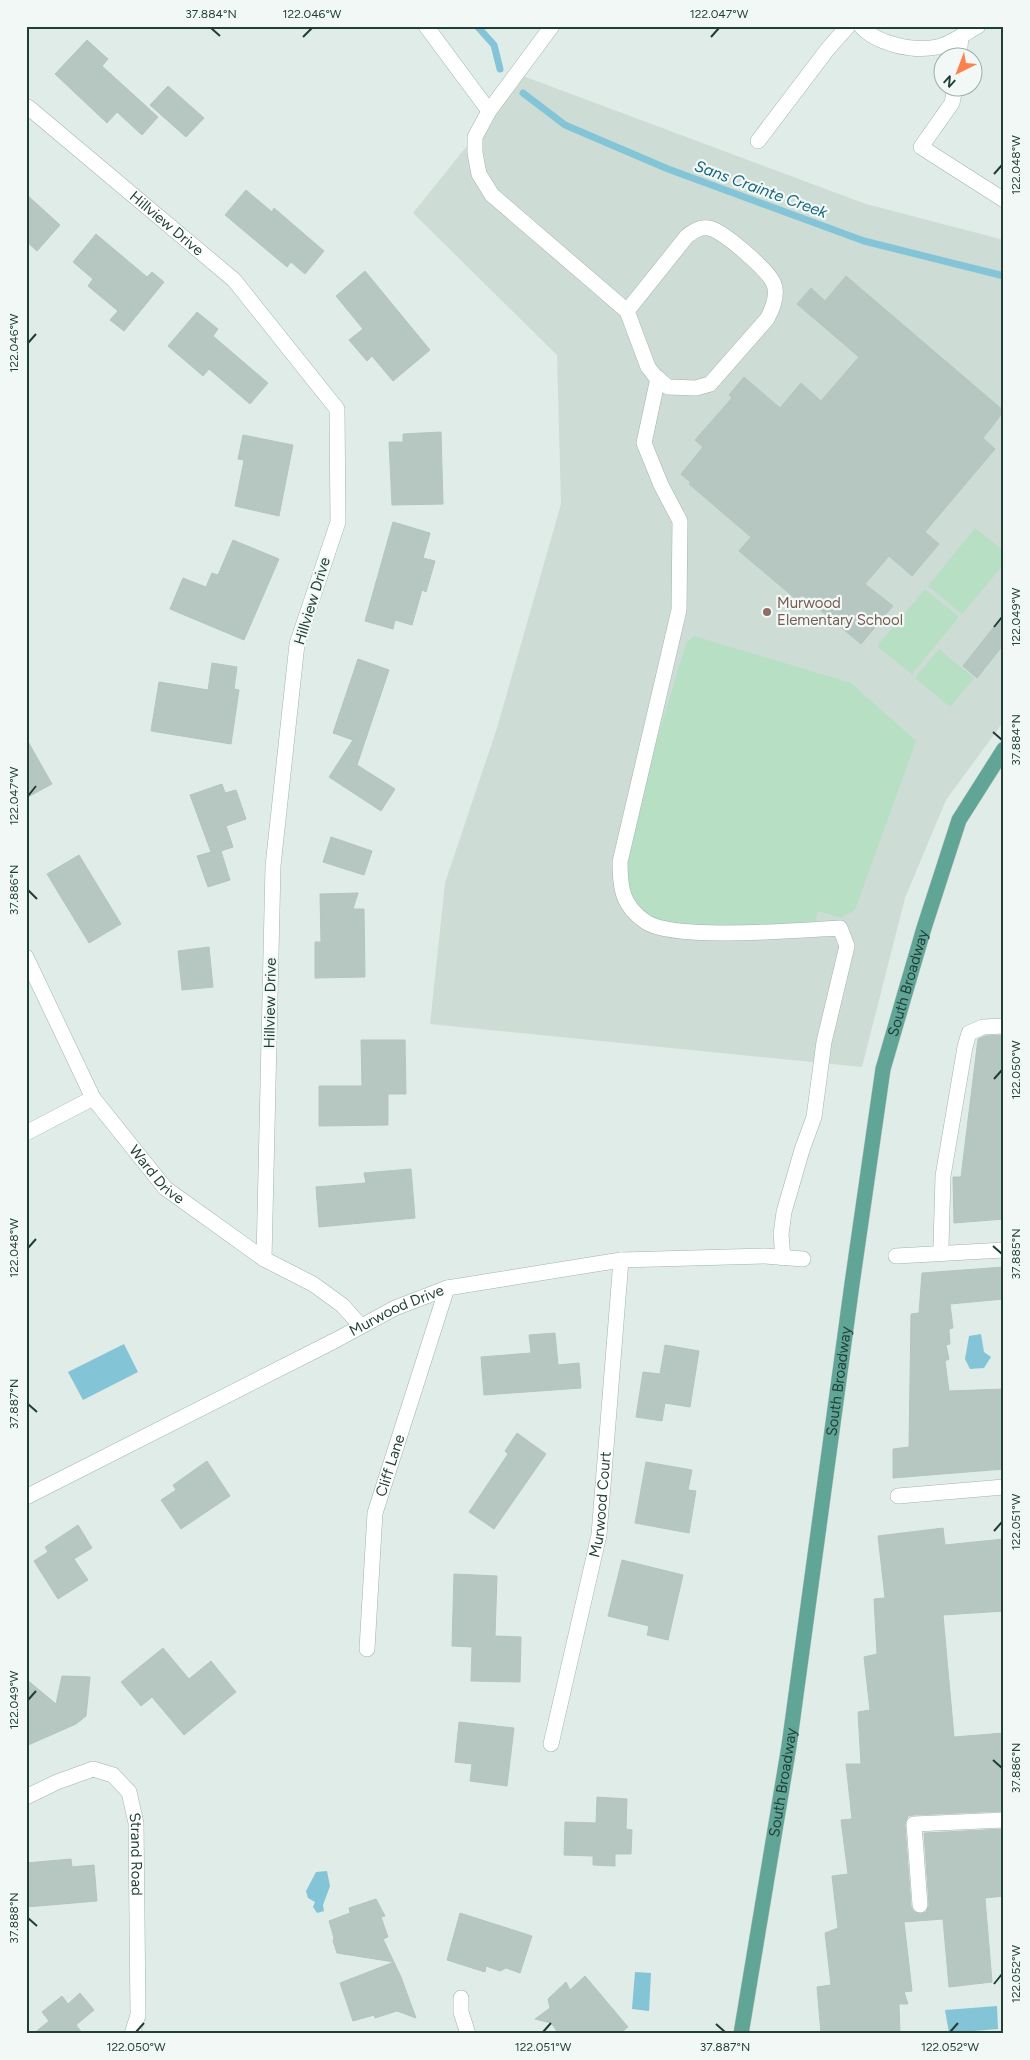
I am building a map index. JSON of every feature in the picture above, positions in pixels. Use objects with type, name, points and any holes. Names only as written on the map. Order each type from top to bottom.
[{"type":"main road","name":"South Broadway","points":[[741,2034],[789,1746],[883,1069],[924,928],[959,820],[1004,749]]},
{"type":"street","points":[[426,26],[489,111]]},
{"type":"street","points":[[552,26],[489,111],[475,137],[475,153],[479,174],[492,194],[627,311],[648,366],[668,387],[682,389],[710,384],[767,319],[774,307],[775,294],[772,282],[747,254],[719,231],[709,228],[698,228],[687,236],[627,311]]},
{"type":"street","points":[[758,141],[827,50],[848,26]]},
{"type":"street","points":[[861,26],[866,32],[900,47],[938,47],[978,26]]},
{"type":"street","points":[[960,48],[961,36]]},
{"type":"street","points":[[953,98],[952,103],[921,147],[1004,200]]},
{"type":"street","name":"Hillview Drive","points":[[28,107],[234,280],[337,409],[338,522],[297,644],[273,866],[264,1259]]},
{"type":"street","points":[[658,378],[644,442],[661,485],[680,521],[679,610],[620,862],[620,883],[622,894],[631,908],[646,922],[659,928],[697,932],[762,932],[840,928],[847,946],[824,1042],[814,1117],[802,1150],[784,1212],[781,1234],[783,1258]]},
{"type":"street","name":"Ward Drive","points":[[26,957],[93,1098],[165,1188],[264,1259],[320,1289],[342,1304],[361,1326]]},
{"type":"street","points":[[941,1246],[943,1176],[969,1033],[983,1027],[1004,1026]]},
{"type":"street","points":[[26,1133],[93,1098]]},
{"type":"street","points":[[916,1249],[1004,1241]]},
{"type":"street","points":[[896,1256],[1004,1250]]},
{"type":"street","name":"Murwood Drive","points":[[26,1497],[395,1308],[447,1288],[621,1260],[765,1256],[803,1259]]},
{"type":"street","name":"Murwood Court","points":[[550,1744],[599,1535],[621,1260]]},
{"type":"street","name":"Cliff Lane","points":[[367,1649],[375,1513],[447,1288]]},
{"type":"street","points":[[898,1496],[1004,1487]]},
{"type":"street","name":"Strand Road","points":[[26,1797],[57,1782],[93,1769],[113,1775],[129,1792],[136,1823],[138,2015],[132,2034]]},
{"type":"street","points":[[920,1905],[914,1824],[1004,1820]]},
{"type":"street","points":[[461,1998],[461,2012],[468,2034]]},
{"type":"shaded area","name":"Murwood Elementary School","points":[[523,76],[866,204],[1004,240],[1004,721],[946,800],[905,898],[862,1067],[430,1024],[445,883],[497,728],[561,504],[557,355],[413,213]]},
{"type":"green space","points":[[975,528],[1004,551],[1004,564],[962,614],[928,586]]},
{"type":"green space","points":[[925,589],[959,617],[912,674],[877,646]]},
{"type":"green space","points":[[694,636],[851,683],[916,741],[855,910],[841,918],[818,911],[814,925],[667,931],[632,909],[623,871],[636,810],[686,643]]},
{"type":"green space","points":[[939,649],[974,678],[950,707],[915,678]]},
{"type":"water","points":[[981,1334],[984,1352],[991,1357],[984,1368],[970,1369],[965,1359],[969,1336]]},
{"type":"water","points":[[124,1344],[138,1372],[83,1400],[68,1372]]},
{"type":"water","points":[[327,1871],[330,1886],[323,1905],[324,1911],[317,1913],[313,1907],[315,1902],[308,1898],[306,1891],[316,1872]]},
{"type":"water","points":[[635,1972],[651,1973],[649,2011],[632,2009]]},
{"type":"water","points":[[997,2006],[998,2029],[949,2033],[945,2010]]},
{"type":"building","points":[[87,40],[108,59],[102,66],[158,117],[142,135],[117,112],[107,123],[55,74]]},
{"type":"building","points":[[168,86],[204,118],[186,137],[150,105]]},
{"type":"building","points":[[246,190],[272,212],[274,208],[324,251],[305,274],[291,262],[287,267],[225,215]]},
{"type":"building","points":[[26,194],[60,225],[37,251],[26,241]]},
{"type":"building","points":[[96,234],[147,277],[152,272],[164,282],[124,331],[110,320],[118,311],[88,286],[93,279],[73,262]]},
{"type":"building","points":[[365,271],[430,350],[393,381],[372,356],[367,361],[349,340],[363,329],[336,296]]},
{"type":"building","points":[[846,276],[1004,411],[983,438],[995,449],[925,532],[939,544],[912,576],[889,556],[865,584],[893,606],[861,644],[802,595],[797,600],[739,551],[751,537],[689,484],[691,483],[681,474],[703,447],[695,440],[732,398],[729,395],[744,377],[780,408],[801,383],[821,401],[859,357],[797,304],[811,288],[825,301]]},
{"type":"building","points":[[197,312],[218,329],[213,336],[268,383],[250,404],[209,369],[203,376],[168,346]]},
{"type":"building","points":[[441,432],[443,504],[392,505],[389,442],[403,442],[403,434]]},
{"type":"building","points":[[243,435],[293,445],[279,516],[235,506],[244,460],[238,459]]},
{"type":"building","points":[[393,522],[430,533],[423,558],[435,561],[426,592],[422,590],[412,625],[395,620],[393,629],[365,621]]},
{"type":"building","points":[[233,540],[279,559],[244,640],[170,609],[183,578],[206,587],[212,573],[218,575]]},
{"type":"building","points":[[1004,614],[1004,644],[977,678],[963,666]]},
{"type":"building","points":[[358,659],[389,670],[357,765],[395,789],[381,811],[329,777],[353,740],[333,733]]},
{"type":"building","points":[[212,663],[237,667],[234,689],[239,690],[231,744],[151,731],[159,682],[208,690]]},
{"type":"building","points":[[26,738],[52,784],[26,798]]},
{"type":"building","points":[[222,784],[225,793],[236,790],[246,819],[226,826],[233,847],[221,851],[230,880],[208,887],[197,856],[211,852],[190,795]]},
{"type":"building","points":[[331,837],[372,851],[364,875],[323,862]]},
{"type":"building","points":[[79,855],[121,924],[89,943],[47,874]]},
{"type":"building","points":[[358,893],[353,909],[364,909],[365,977],[315,978],[315,942],[321,942],[320,894]]},
{"type":"building","points":[[209,947],[213,987],[182,990],[178,951]]},
{"type":"building","points":[[1004,1035],[1004,1219],[954,1223],[953,1177],[961,1177],[978,1039],[985,1036]]},
{"type":"building","points":[[361,1040],[405,1040],[406,1094],[388,1094],[388,1125],[319,1126],[319,1086],[362,1086]]},
{"type":"building","points":[[411,1169],[415,1218],[319,1227],[316,1187],[366,1183],[364,1173]]},
{"type":"building","points":[[1004,1267],[1004,1299],[950,1304],[953,1328],[949,1329],[950,1344],[946,1345],[949,1359],[945,1361],[949,1391],[1004,1389],[1004,1469],[893,1478],[893,1449],[909,1447],[911,1314],[919,1313],[922,1273]]},
{"type":"building","points":[[555,1333],[558,1365],[579,1363],[581,1388],[484,1395],[481,1357],[531,1353],[529,1335]]},
{"type":"building","points":[[665,1345],[699,1351],[690,1407],[665,1403],[662,1421],[636,1417],[643,1372],[660,1374]]},
{"type":"building","points":[[517,1433],[546,1454],[494,1529],[469,1512],[508,1454],[505,1451]]},
{"type":"building","points":[[207,1461],[230,1496],[181,1529],[161,1500],[176,1490],[173,1485]]},
{"type":"building","points":[[646,1462],[692,1470],[688,1490],[696,1491],[689,1533],[635,1523]]},
{"type":"building","points":[[78,1525],[92,1548],[74,1559],[88,1580],[58,1599],[34,1561],[48,1552],[45,1547]]},
{"type":"building","points":[[943,1528],[945,1545],[1004,1539],[1004,1611],[943,1615],[954,1737],[1004,1733],[1004,1811],[908,1816],[905,1825],[911,1906],[913,1911],[920,1914],[926,1912],[929,1905],[924,1833],[1004,1829],[1004,1896],[985,1898],[992,1982],[949,1987],[943,1919],[904,1922],[912,1991],[904,1992],[908,2004],[899,2004],[900,2034],[821,2034],[817,1987],[831,1985],[825,1933],[838,1928],[832,1876],[848,1874],[841,1820],[852,1819],[846,1764],[861,1764],[858,1712],[870,1710],[864,1657],[877,1654],[874,1599],[885,1598],[878,1536]]},
{"type":"building","points":[[622,1560],[683,1575],[668,1640],[647,1635],[649,1626],[608,1616]]},
{"type":"building","points":[[454,1574],[497,1576],[495,1636],[521,1637],[520,1682],[471,1681],[472,1647],[452,1646]]},
{"type":"building","points":[[163,1648],[189,1679],[211,1661],[236,1692],[184,1735],[152,1697],[141,1706],[121,1682]]},
{"type":"building","points":[[62,1676],[90,1677],[86,1716],[76,1724],[26,1746],[26,1709],[30,1706],[26,1679],[56,1704]]},
{"type":"building","points":[[459,1722],[514,1728],[507,1786],[470,1781],[472,1764],[455,1762]]},
{"type":"building","points":[[597,1797],[627,1799],[626,1829],[632,1830],[631,1854],[615,1854],[615,1866],[593,1865],[593,1856],[564,1855],[565,1822],[596,1823]]},
{"type":"building","points":[[71,1859],[72,1867],[94,1865],[97,1901],[26,1907],[26,1863]]},
{"type":"building","points":[[376,1899],[385,1916],[381,1917],[388,1937],[383,1939],[394,1962],[337,1953],[329,1921],[350,1913],[349,1908]]},
{"type":"building","points":[[460,1913],[532,1936],[520,1973],[506,1968],[500,1971],[486,1966],[485,1972],[447,1960]]},
{"type":"building","points":[[394,1962],[416,2018],[397,2011],[375,2018],[374,2015],[353,2021],[340,1983]]},
{"type":"building","points":[[585,1976],[628,2027],[619,2034],[559,2034],[551,2023],[535,2019],[550,2008],[548,1999],[566,1982],[570,1990]]},
{"type":"building","points":[[80,1993],[94,2010],[76,2025],[83,2034],[33,2034],[49,2021],[42,2012],[62,1996],[68,2004]]},
{"type":"waterway","name":"Sans Crainte Creek","points":[[477,26],[494,45],[500,69]]},
{"type":"waterway","name":"Sans Crainte Creek","points":[[523,93],[565,125],[668,169],[864,241],[1004,276]]},
{"type":"place","name":"Murwood Elementary School","points":[[767,612]]}]
